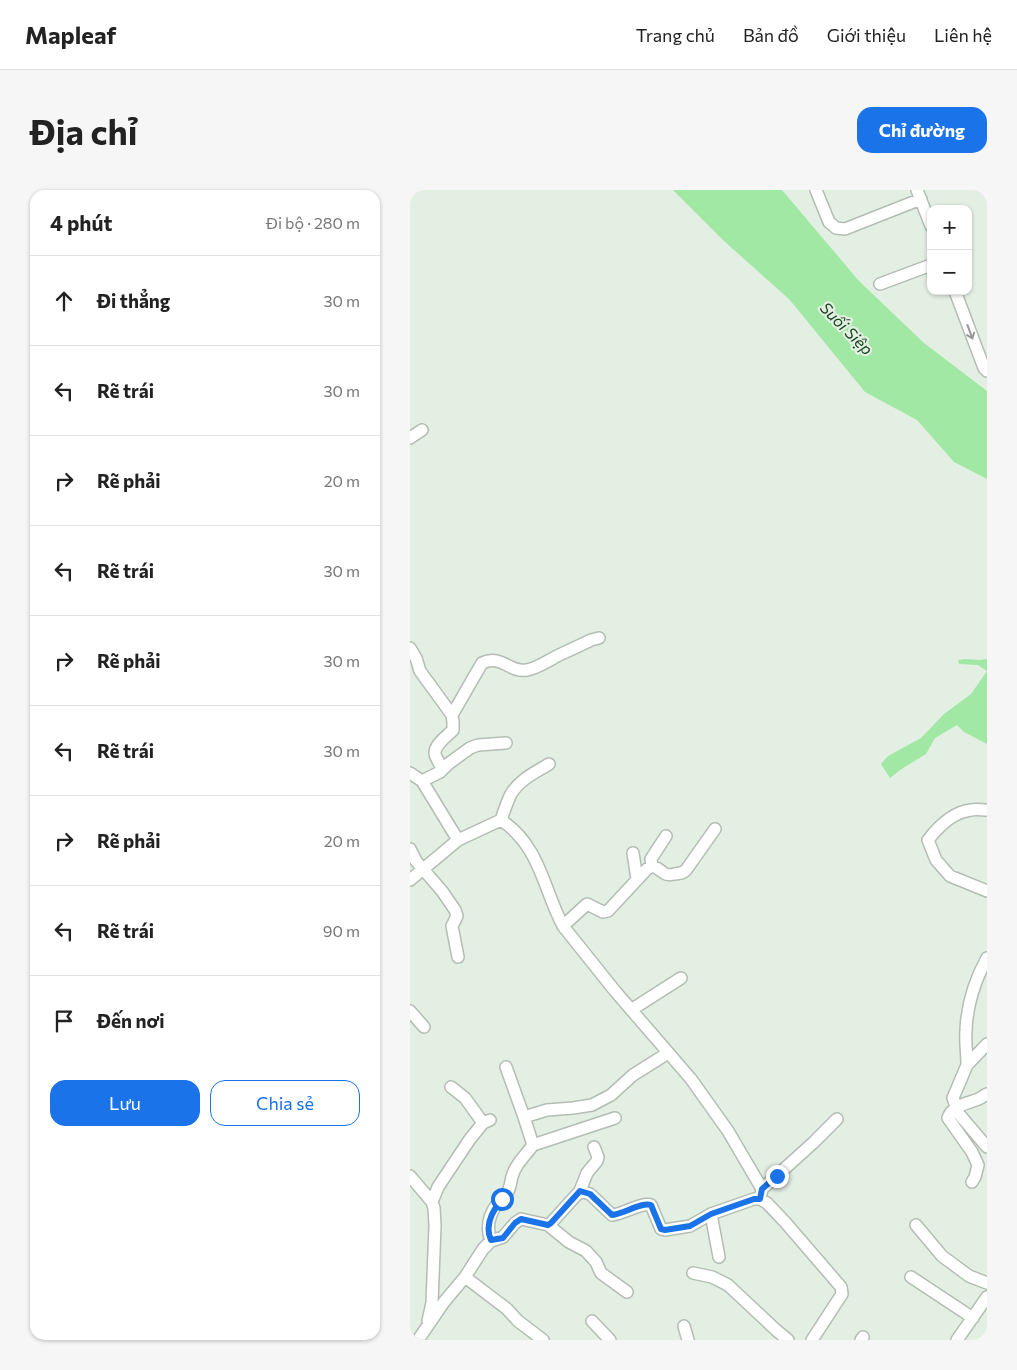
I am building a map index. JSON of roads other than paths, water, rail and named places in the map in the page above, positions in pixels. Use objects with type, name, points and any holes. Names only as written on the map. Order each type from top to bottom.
[{"type":"street","points":[[816,190],[829,222],[836,228],[845,229],[919,195],[927,216]]},
{"type":"street","points":[[880,284],[927,266]]},
{"type":"street","points":[[957,295],[987,372]]},
{"type":"street","points":[[410,438],[422,430]]},
{"type":"street","points":[[452,715],[482,663],[489,660],[498,660],[518,670],[527,670],[599,638]]},
{"type":"street","points":[[410,648],[416,658],[420,671],[452,715],[453,730],[442,740],[435,754],[442,769]]},
{"type":"street","points":[[422,781],[440,772],[470,748],[506,743]]},
{"type":"street","points":[[410,880],[458,840],[501,820],[512,793],[521,782],[531,774],[550,764]]},
{"type":"street","points":[[410,773],[422,781],[458,840]]},
{"type":"street","points":[[987,810],[970,810],[951,817],[928,840],[936,860],[950,876],[987,891]]},
{"type":"street","points":[[501,820],[519,836],[536,859],[563,926],[631,1010],[691,1079],[728,1131],[767,1203],[841,1288],[842,1294],[812,1340]]},
{"type":"street","points":[[652,866],[664,874],[682,874],[715,829]]},
{"type":"street","points":[[652,866],[652,859],[666,836]]},
{"type":"street","points":[[410,849],[416,861],[455,910],[457,916],[452,926],[458,957]]},
{"type":"street","points":[[633,854],[637,879]]},
{"type":"street","points":[[563,926],[587,904],[603,912],[608,911],[637,879],[652,866]]},
{"type":"street","points":[[967,1065],[966,1029],[971,998],[979,973],[987,958]]},
{"type":"street","points":[[631,1010],[681,978]]},
{"type":"street","points":[[410,1011],[424,1027]]},
{"type":"street","points":[[987,1044],[967,1065],[954,1098],[959,1114],[987,1147]]},
{"type":"street","points":[[524,1116],[547,1110],[592,1105],[611,1095],[633,1075],[668,1053]]},
{"type":"street","points":[[506,1067],[532,1144]]},
{"type":"street","points":[[432,1202],[443,1180],[470,1139],[487,1122],[466,1098],[451,1087]]},
{"type":"street","points":[[972,1182],[978,1165],[972,1152],[948,1118],[950,1113],[957,1107],[966,1102],[977,1100],[987,1094]]},
{"type":"street","points":[[491,1240],[488,1228],[492,1214],[496,1205],[510,1187],[513,1172],[532,1144],[615,1118]]},
{"type":"street","points":[[580,1191],[590,1194],[612,1215],[627,1212],[646,1204],[651,1205],[661,1229],[690,1226],[711,1214],[754,1199],[761,1194],[837,1119]]},
{"type":"street","points":[[548,1225],[580,1191],[587,1173],[597,1161],[598,1157],[594,1147]]},
{"type":"street","points":[[410,1176],[432,1202],[434,1208],[435,1236],[432,1303],[426,1327]]},
{"type":"street","points":[[711,1214],[719,1256]]},
{"type":"street","points":[[418,1340],[444,1302],[465,1277],[483,1249],[491,1240],[503,1238],[515,1223],[521,1219],[548,1225],[569,1242],[586,1251],[596,1262],[601,1273],[627,1292]]},
{"type":"street","points":[[916,1226],[942,1256],[969,1276],[987,1283]]},
{"type":"street","points":[[693,1273],[728,1285],[788,1340]]},
{"type":"street","points":[[465,1277],[507,1308],[518,1321],[543,1340]]},
{"type":"street","points":[[911,1277],[973,1318]]},
{"type":"street","points":[[957,1340],[987,1297]]},
{"type":"street","points":[[592,1321],[610,1340]]},
{"type":"street","points":[[684,1326],[688,1340]]},
{"type":"water","name":"Suối Siệp","points":[[673,190],[782,190],[859,281],[924,343],[987,391],[987,479],[954,462],[917,420],[865,392],[789,299],[724,241]]},
{"type":"water","points":[[987,659],[987,671],[978,665],[959,664],[958,660]]},
{"type":"water","points":[[987,671],[987,744],[964,732],[957,725],[935,738],[926,754],[890,778],[881,764],[888,756],[921,738],[944,714],[971,694]]}]
